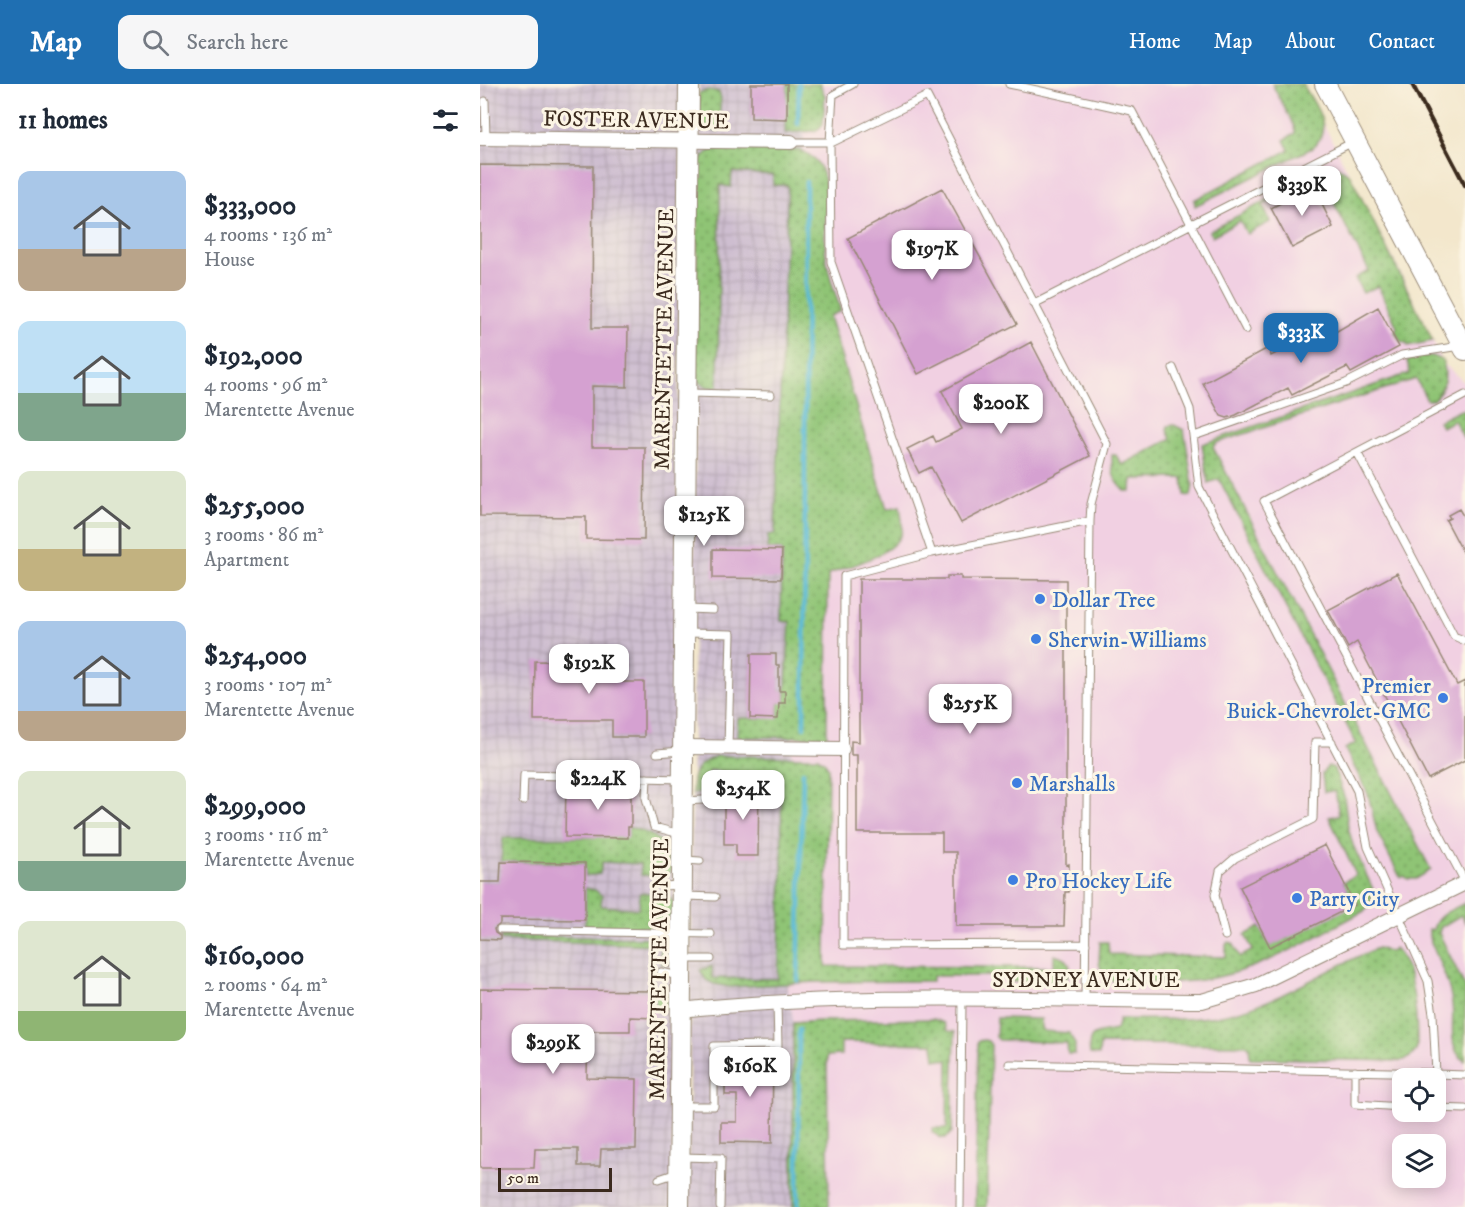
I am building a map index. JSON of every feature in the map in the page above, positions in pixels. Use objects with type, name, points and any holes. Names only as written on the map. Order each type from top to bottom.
[{"type":"street","name":"MARENTETTE AVENUE","points":[[679,1207],[682,933],[676,889],[691,860],[683,835],[689,84]]},
{"type":"street","points":[[1325,84],[1464,348]]},
{"type":"street","name":"FOSTER AVENUE","points":[[483,138],[791,142]]},
{"type":"street","points":[[684,749],[728,747],[842,749]]},
{"type":"street","name":"SYDNEY AVENUE","points":[[681,1010],[858,1000],[1202,1001],[1256,985],[1465,882]]},
{"type":"lane","points":[[853,84],[833,95],[830,142],[831,262],[932,553]]},
{"type":"lane","points":[[1009,84],[1132,111],[1246,330]]},
{"type":"lane","points":[[791,142],[830,142],[927,96],[1107,444],[1091,504],[1090,521],[1085,1000]]},
{"type":"lane","points":[[483,138],[486,101]]},
{"type":"lane","points":[[1034,304],[1355,141]]},
{"type":"lane","points":[[1194,436],[1346,383],[1402,355],[1464,348]]},
{"type":"lane","points":[[1173,368],[1190,409],[1199,487],[1357,791],[1368,847],[1428,981],[1433,1014],[1436,1068]]},
{"type":"lane","points":[[687,393],[771,395]]},
{"type":"lane","points":[[1465,395],[1264,501],[1465,882]]},
{"type":"lane","points":[[1357,452],[1454,636],[1465,641]]},
{"type":"lane","points":[[1086,944],[843,945],[842,749],[844,576],[932,553],[1090,521]]},
{"type":"lane","points":[[685,609],[713,610]]},
{"type":"lane","points":[[685,633],[731,634],[728,747]]},
{"type":"lane","points":[[1225,936],[1215,896],[1220,871],[1235,858],[1313,819],[1315,742],[1332,742]]},
{"type":"lane","points":[[657,753],[684,749]]},
{"type":"lane","points":[[523,801],[524,775],[683,779]]},
{"type":"lane","points":[[647,778],[646,798],[654,827],[683,835]]},
{"type":"lane","points":[[683,802],[704,800]]},
{"type":"lane","points":[[676,889],[715,897]]},
{"type":"lane","points":[[500,930],[711,934]]},
{"type":"lane","points":[[661,972],[711,959]]},
{"type":"lane","points":[[960,1207],[962,999]]},
{"type":"lane","points":[[680,1106],[714,1106],[714,1046],[778,1045],[777,1003]]},
{"type":"lane","points":[[1009,1064],[1392,1072]]},
{"type":"lane","points":[[1355,1071],[1355,1104],[1392,1106]]},
{"type":"lane","points":[[1446,1074],[1465,1075]]},
{"type":"lane","points":[[1446,1108],[1465,1109]]},
{"type":"lane","points":[[659,1179],[680,1164],[722,1158],[720,1207]]},
{"type":"shaded area","points":[[480,84],[681,84],[672,1207],[480,1207]]},
{"type":"shaded area","points":[[699,84],[805,84],[787,983],[794,1026],[793,1207],[688,1207]]},
{"type":"shaded area","points":[[805,84],[1303,84],[1402,276],[1444,364],[1465,383],[1465,1207],[793,1207],[794,1026],[787,983]]},
{"type":"green space","points":[[787,84],[820,84],[825,96],[823,125],[815,131],[785,133]]},
{"type":"green space","points":[[1272,84],[1303,84],[1321,116],[1323,124],[1319,140],[1312,148],[1195,206],[1194,200],[1289,150],[1284,140],[1295,133],[1294,126]]},
{"type":"green space","points":[[709,90],[719,92],[721,98],[718,132],[705,126],[700,118],[699,93]]},
{"type":"green space","points":[[719,149],[798,150],[811,156],[820,166],[826,192],[826,256],[841,311],[829,316],[887,509],[900,506],[901,534],[889,548],[858,564],[828,574],[827,737],[737,737],[738,718],[778,718],[779,703],[785,702],[790,622],[781,621],[782,550],[767,550],[768,535],[775,534],[788,185],[773,185],[773,175],[732,172],[731,187],[720,185],[718,387],[708,387],[696,380],[698,166],[706,154]]},
{"type":"green space","points":[[1340,168],[1350,175],[1433,341],[1408,346],[1407,343],[1401,342],[1395,332],[1397,327],[1378,286],[1363,293],[1355,278],[1369,271],[1322,180],[1327,178],[1326,169]]},
{"type":"green space","points":[[1309,178],[1310,181],[1263,205],[1270,222],[1247,234],[1240,221],[1212,236],[1209,231]]},
{"type":"green space","points":[[1423,355],[1442,360],[1444,365],[1444,382],[1440,392],[1433,400],[1427,400],[1416,379],[1216,443],[1213,447],[1431,870],[1416,879],[1408,879],[1404,876],[1401,878],[1399,875],[1377,832],[1368,794],[1345,749],[1356,743],[1219,479],[1208,483],[1202,444],[1410,373],[1407,361]]},
{"type":"green space","points":[[1461,410],[1465,411],[1465,441],[1454,420],[1442,427],[1438,421]]},
{"type":"green space","points":[[1174,425],[1184,430],[1193,485],[1191,496],[1185,495],[1183,478],[1132,479],[1131,491],[1125,491],[1114,475],[1112,455],[1116,455],[1122,465],[1171,439],[1167,430],[1168,426]]},
{"type":"green space","points":[[717,756],[818,757],[825,762],[828,768],[826,966],[1054,967],[1054,955],[1064,957],[1069,963],[1070,968],[1065,981],[1062,977],[1055,981],[1009,982],[1008,976],[933,976],[932,981],[816,982],[730,987],[706,980],[700,970],[712,966],[712,978],[778,979],[782,876],[781,775],[709,770],[709,788],[704,793],[692,793],[694,774],[704,762]]},
{"type":"green space","points":[[1328,766],[1334,768],[1344,796],[1353,845],[1375,894],[1371,896],[1371,904],[1366,910],[1286,952],[1223,976],[1158,983],[1114,982],[1105,975],[1103,977],[1099,963],[1100,942],[1108,942],[1109,954],[1226,957],[1228,942],[1233,943],[1240,957],[1253,950],[1245,935],[1260,927],[1270,946],[1354,904],[1343,882],[1356,875],[1329,817],[1339,815],[1335,791],[1324,792],[1322,774]]},
{"type":"green space","points":[[628,827],[654,837],[675,855],[675,867],[665,877],[641,875],[640,864],[602,862],[600,874],[585,876],[585,863],[501,862],[503,838],[628,837]]},
{"type":"green space","points":[[585,888],[595,890],[602,896],[601,906],[639,909],[640,893],[665,893],[675,904],[675,909],[660,928],[585,926]]},
{"type":"green space","points":[[1465,903],[1465,922],[1461,915],[1441,927],[1439,933],[1465,987],[1465,1061],[1455,1050],[1453,1043],[1451,996],[1429,937],[1429,929],[1433,930],[1437,920],[1445,913]]},
{"type":"green space","points":[[500,936],[660,938],[675,955],[674,960],[669,964],[661,964],[660,945],[500,940]]},
{"type":"green space","points":[[1378,948],[1391,952],[1394,948],[1401,956],[1411,980],[1417,1047],[1413,1055],[1406,1059],[1400,1061],[1250,1058],[1249,1045],[1100,1044],[1099,1055],[1090,1054],[1089,1046],[1092,1037],[1095,1034],[1116,1030],[1119,1019],[1192,1019],[1235,1012],[1290,991]]},
{"type":"green space","points":[[655,991],[674,993],[674,1007],[655,1010]]},
{"type":"green space","points":[[997,1018],[1041,1019],[1041,1028],[1044,1031],[1069,1033],[1075,1044],[1075,1054],[1068,1054],[1067,1043],[999,1040],[996,1037]]},
{"type":"green space","points":[[933,1019],[944,1023],[948,1031],[955,1032],[952,1132],[946,1138],[941,1138],[932,1132],[933,1128],[947,1128],[948,1060],[935,1059],[933,1044],[841,1042],[841,1055],[827,1056],[829,1207],[793,1207],[793,1023]]},
{"type":"green space","points":[[984,1040],[991,1045],[987,1207],[975,1207],[978,1041]]},
{"type":"building","points":[[751,84],[787,84],[787,119],[751,118]]},
{"type":"building","points":[[480,165],[593,166],[592,328],[628,328],[627,387],[592,386],[592,447],[645,447],[644,540],[586,539],[586,517],[480,516]]},
{"type":"building","points":[[1313,186],[1333,227],[1292,248],[1271,208]]},
{"type":"building","points":[[942,188],[1017,324],[918,374],[848,238]]},
{"type":"building","points":[[1378,307],[1399,347],[1351,373],[1347,367],[1292,395],[1288,388],[1236,415],[1227,418],[1221,416],[1203,383],[1268,348],[1271,356],[1328,326],[1332,334]]},
{"type":"building","points":[[1031,342],[1090,456],[961,523],[931,467],[919,473],[907,449],[933,436],[936,442],[962,429],[942,391]]},
{"type":"building","points":[[1459,509],[1465,519],[1465,556],[1446,520],[1450,518],[1448,515]]},
{"type":"building","points":[[713,549],[782,550],[781,579],[713,578]]},
{"type":"building","points":[[1397,573],[1457,685],[1465,681],[1465,760],[1428,779],[1357,642],[1348,648],[1328,610]]},
{"type":"building","points":[[947,576],[961,576],[961,579],[1066,580],[1066,865],[1069,864],[1069,892],[1065,892],[1064,926],[956,926],[956,852],[942,852],[942,833],[857,833],[857,755],[851,755],[851,741],[859,742],[859,579],[947,579]]},
{"type":"building","points":[[751,654],[776,654],[776,665],[779,665],[779,691],[785,691],[785,703],[779,703],[778,719],[750,718]]},
{"type":"building","points":[[535,661],[621,662],[621,682],[644,682],[644,737],[612,737],[612,720],[534,720]]},
{"type":"building","points":[[566,784],[629,785],[631,827],[628,827],[628,838],[565,837]]},
{"type":"building","points":[[737,786],[759,786],[758,856],[736,856],[736,844],[724,844],[724,799],[737,800]]},
{"type":"building","points":[[1325,845],[1355,905],[1270,947],[1240,887]]},
{"type":"building","points":[[501,862],[585,863],[585,920],[500,919],[500,924],[494,929],[495,933],[500,936],[500,940],[480,939],[480,882],[500,882]]},
{"type":"building","points":[[480,989],[655,991],[655,1018],[630,1017],[630,1031],[588,1031],[587,1078],[637,1079],[636,1149],[601,1149],[600,1166],[578,1166],[578,1149],[535,1149],[534,1168],[480,1168]]},
{"type":"building","points":[[725,1054],[773,1055],[772,1143],[721,1142],[721,1122],[737,1122],[737,1095],[725,1095]]},
{"type":"waterway","points":[[798,124],[799,84]]},
{"type":"waterway","points":[[804,727],[806,182]]},
{"type":"waterway","points":[[798,981],[803,772]]},
{"type":"waterway","points":[[798,1207],[799,1029]]},
{"type":"railway","points":[[1412,84],[1465,185]]},
{"type":"place","name":"Dollar Tree","points":[[1040,599]]},
{"type":"place","name":"Sherwin-Williams","points":[[1036,639]]},
{"type":"place","name":"Premier Buick-Chevrolet-GMC","points":[[1443,698]]},
{"type":"place","name":"Marshalls","points":[[1017,783]]},
{"type":"place","name":"Pro Hockey Life","points":[[1013,880]]},
{"type":"place","name":"Party City","points":[[1297,898]]}]
